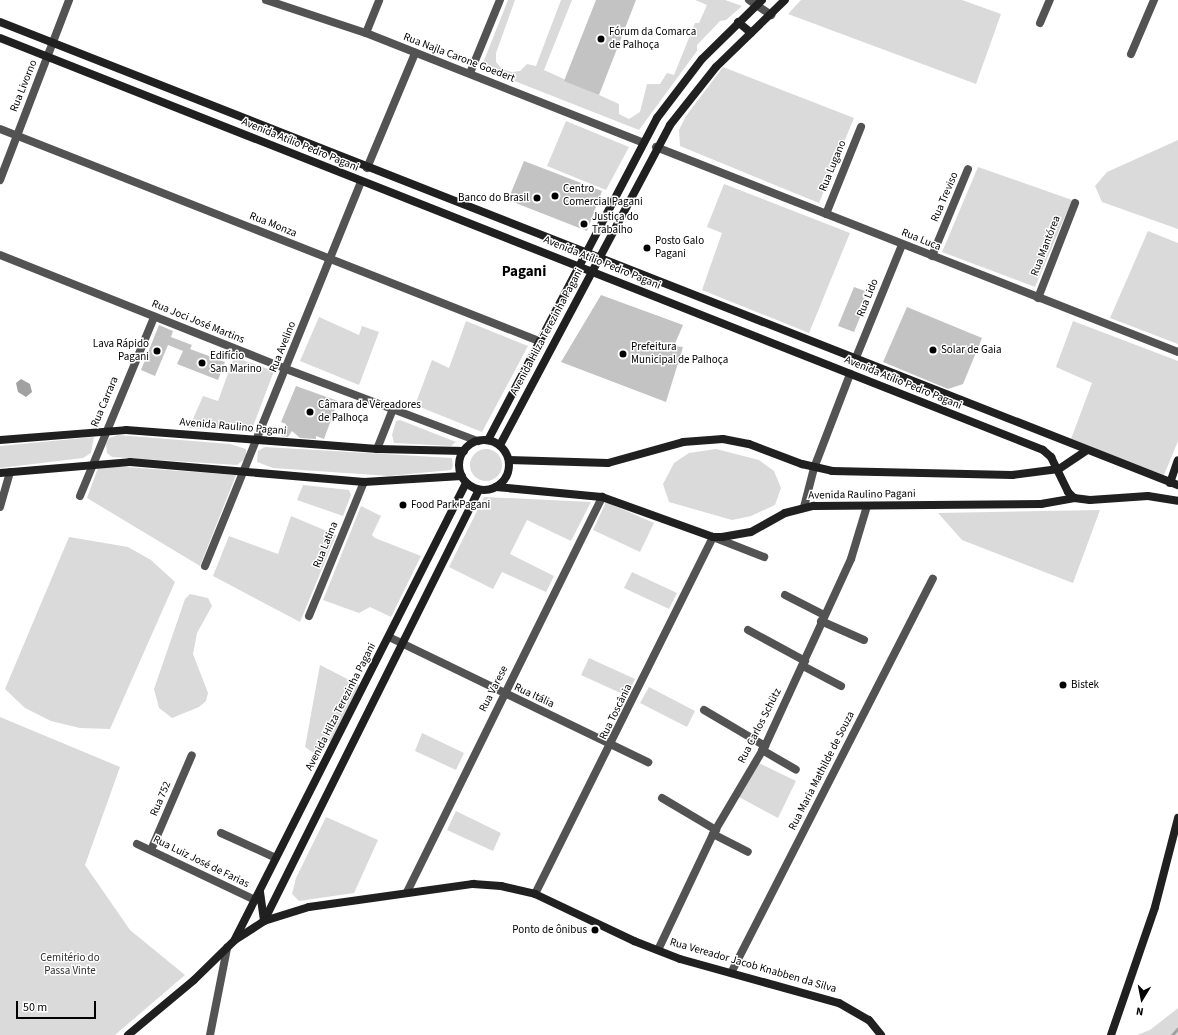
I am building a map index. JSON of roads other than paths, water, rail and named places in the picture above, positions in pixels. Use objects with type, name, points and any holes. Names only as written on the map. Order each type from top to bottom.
[{"type":"main road","name":"Avenida Hilza Terezinha Pagani","points":[[500,445],[656,147],[690,98],[751,33],[785,0]]},
{"type":"main road","name":"Avenida Hilza Terezinha Pagani","points":[[488,440],[577,265],[642,142],[692,70],[738,22],[760,2]]},
{"type":"main road","name":"Avenida Atílio Pedro Pagani","points":[[0,22],[1086,452],[1174,484]]},
{"type":"main road","points":[[738,22],[751,33]]},
{"type":"main road","name":"Avenida Atílio Pedro Pagani","points":[[0,38],[1043,450],[1059,469],[1068,492],[1074,498]]},
{"type":"main road","points":[[642,142],[656,147]]},
{"type":"main road","name":"Avenida Raulino Pagani","points":[[0,440],[105,431],[377,449],[464,451]]},
{"type":"main road","name":"Avenida Raulino Pagani","points":[[509,460],[608,463],[683,442],[710,439],[749,444],[814,468],[862,474],[1012,475],[1059,469]]},
{"type":"main road","points":[[0,473],[92,464],[156,463],[364,482],[464,480],[479,490],[496,487],[505,478],[509,460],[500,445],[488,440],[478,441],[464,451],[459,462],[464,480]]},
{"type":"main road","points":[[1059,469],[1086,452]]},
{"type":"main road","points":[[1174,484],[1178,460]]},
{"type":"main road","name":"Avenida Hilza Terezinha Pagani","points":[[235,940],[389,637],[464,480]]},
{"type":"main road","name":"Avenida Raulino Pagani","points":[[496,487],[602,497],[713,537],[751,532],[785,513],[804,507],[1041,504],[1074,498]]},
{"type":"main road","points":[[128,1035],[235,940],[264,921],[404,644],[479,490]]},
{"type":"main road","points":[[1074,498],[1090,500],[1148,496],[1178,501]]},
{"type":"main road","points":[[1111,1035],[1155,907],[1178,818]]},
{"type":"main road","name":"Rua Vereador Jacob Knabben da Silva","points":[[264,921],[309,907],[407,892],[473,884],[501,886],[535,894],[658,950],[731,973],[839,1002],[869,1020],[881,1035]]},
{"type":"main road","points":[[260,891],[264,921]]},
{"type":"street","name":"Rua Livorno","points":[[0,180],[69,0]]},
{"type":"street","name":"Rua Najla Carone Goedert","points":[[266,0],[366,33],[642,142]]},
{"type":"street","points":[[366,33],[379,0]]},
{"type":"street","points":[[470,73],[500,0]]},
{"type":"street","points":[[749,0],[760,2],[771,15]]},
{"type":"street","points":[[1040,23],[1050,0]]},
{"type":"street","points":[[1131,54],[1154,0]]},
{"type":"street","points":[[367,168],[415,52]]},
{"type":"street","name":"Rua Lugano","points":[[826,214],[861,127]]},
{"type":"street","name":"Rua Monza","points":[[0,129],[539,341]]},
{"type":"street","name":"Rua Luca","points":[[656,147],[902,245],[1178,352]]},
{"type":"street","name":"Rua Treviso","points":[[932,256],[968,169]]},
{"type":"street","name":"Rua Avelino","points":[[205,566],[361,181]]},
{"type":"street","name":"Rua Mantórea","points":[[1038,298],[1075,203]]},
{"type":"street","name":"Rua Lido","points":[[855,360],[902,245]]},
{"type":"street","name":"Rua Joci José Martins","points":[[0,255],[286,369],[478,441]]},
{"type":"street","name":"Rua Carrara","points":[[80,496],[105,431],[154,317]]},
{"type":"street","points":[[804,507],[814,468],[850,374]]},
{"type":"street","points":[[377,449],[393,409]]},
{"type":"street","points":[[0,507],[10,472]]},
{"type":"street","name":"Rua Latina","points":[[309,616],[364,482]]},
{"type":"street","name":"Rua Varese","points":[[407,892],[602,497]]},
{"type":"street","name":"Rua Carlos Schütz","points":[[658,950],[714,832],[764,748],[851,559],[867,506]]},
{"type":"street","points":[[713,537],[764,557]]},
{"type":"street","name":"Rua Toscânia","points":[[535,894],[612,745],[713,537]]},
{"type":"street","name":"Rua Maria Mathilde de Souza","points":[[731,973],[933,579]]},
{"type":"street","points":[[785,595],[864,640]]},
{"type":"street","points":[[748,630],[841,686]]},
{"type":"street","name":"Rua Itália","points":[[389,637],[504,694],[648,762]]},
{"type":"street","points":[[704,710],[796,770]]},
{"type":"street","name":"Rua 752","points":[[151,850],[192,755]]},
{"type":"street","points":[[662,798],[748,852]]},
{"type":"street","points":[[221,833],[276,858]]},
{"type":"street","name":"Rua Luiz José de Farias","points":[[137,844],[255,900]]},
{"type":"street","points":[[210,1035],[227,948]]},
{"type":"waterway","points":[[1172,1035],[1178,1028]]},
{"type":"place","name":"Fórum da Comarca de Palhoça","points":[[601,39]]},
{"type":"place","name":"Centro Comercial Pagani","points":[[555,196]]},
{"type":"place","name":"Banco do Brasil","points":[[537,198]]},
{"type":"place","name":"Justiça do Trabalho","points":[[584,224]]},
{"type":"place","name":"Posto Galo Pagani","points":[[647,248]]},
{"type":"place","name":"Solar de Gaia","points":[[933,350]]},
{"type":"place","name":"Lava Rápido Pagani","points":[[157,351]]},
{"type":"place","name":"Prefeitura Municipal de Palhoça","points":[[623,354]]},
{"type":"place","name":"Edifício San Marino","points":[[202,363]]},
{"type":"place","name":"Câmara de Vereadores de Palhoça","points":[[310,412]]},
{"type":"place","name":"Food Park Pagani","points":[[403,505]]},
{"type":"place","name":"Bistek","points":[[1063,685]]},
{"type":"place","name":"Ponto de ônibus","points":[[595,930]]},
{"type":"district","name":"Pagani","points":[[524,272]]},
{"type":"park label","name":"Cemitério do Passa Vinte","points":[[70,965]]}]
